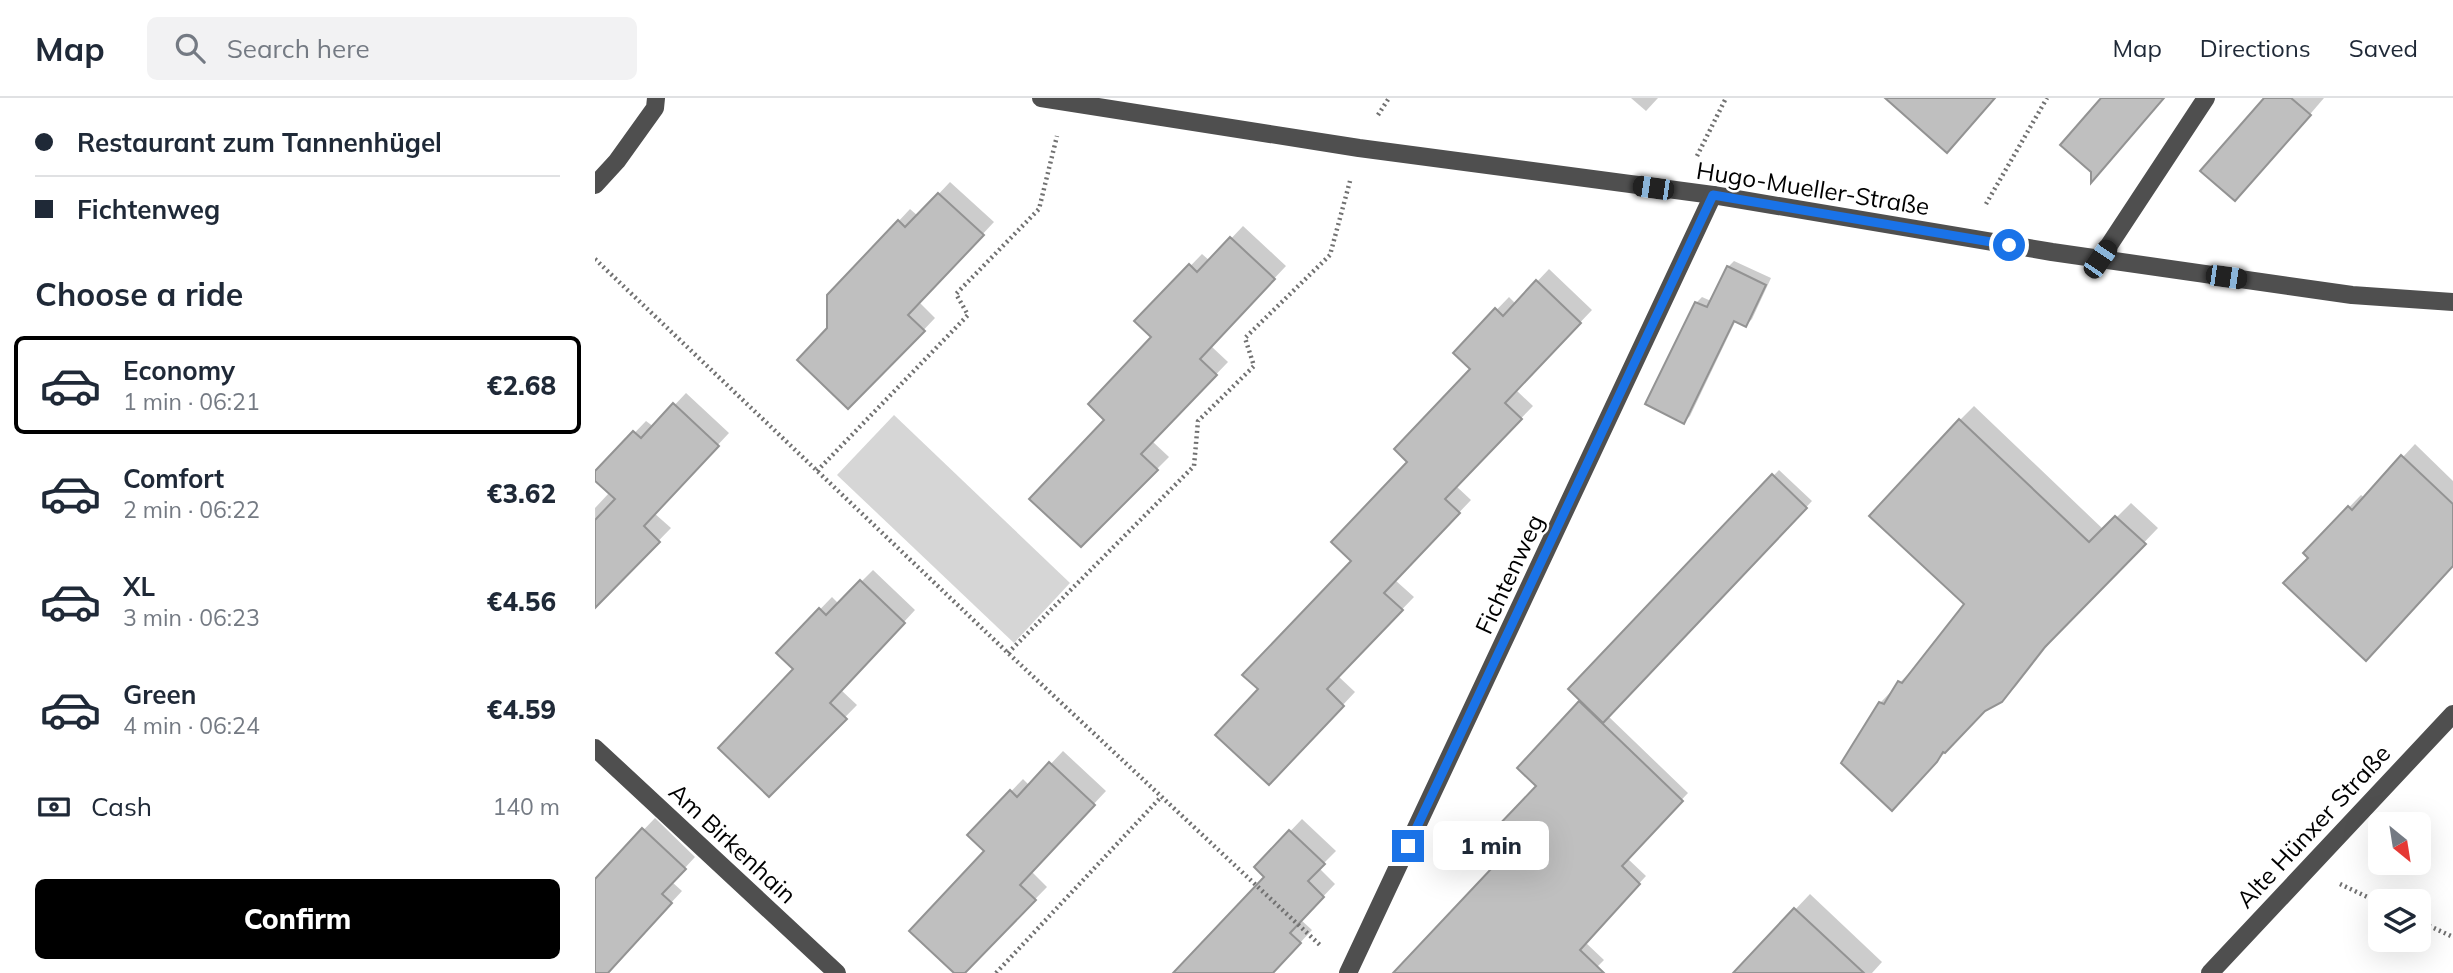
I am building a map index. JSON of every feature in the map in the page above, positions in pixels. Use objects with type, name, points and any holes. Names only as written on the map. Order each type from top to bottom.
[{"type":"street","points":[[595,185],[617,161],[655,108],[656,98]]},
{"type":"street","name":"Hugo-Mueller-Straße","points":[[1041,98],[1359,148],[1713,195],[2100,259],[2353,295],[2453,302]]},
{"type":"street","points":[[2100,259],[2206,98]]},
{"type":"street","name":"Fichtenweg","points":[[1349,972],[1713,195]]},
{"type":"street","name":"Alte Hünxer Straße","points":[[2210,973],[2453,714]]},
{"type":"street","name":"Am Birkenhain","points":[[595,748],[837,973]]},
{"type":"path","points":[[1680,192],[1726,98]]},
{"type":"path","points":[[1966,238],[2047,98]]},
{"type":"path","points":[[817,471],[968,315],[956,294],[1039,209],[1066,101]]},
{"type":"path","points":[[1008,653],[1194,466],[1198,421],[1254,366],[1245,338],[1330,255],[1359,148]]},
{"type":"path","points":[[595,259],[1008,653],[1349,972]]},
{"type":"path","points":[[996,973],[1161,797]]},
{"type":"path","points":[[2431,927],[2453,937]]},
{"type":"shaded area","points":[[894,415],[1070,583],[1014,643],[837,475]]},
{"type":"building","points":[[1885,98],[1995,98],[1947,153]]},
{"type":"building","points":[[2101,98],[2164,98],[2091,183],[2091,172],[2060,145]]},
{"type":"building","points":[[2264,98],[2291,98],[2311,115],[2235,201],[2200,171]]},
{"type":"building","points":[[938,193],[984,235],[908,315],[925,331],[848,409],[797,360],[827,328],[827,295],[898,220],[905,227]]},
{"type":"building","points":[[1230,237],[1275,279],[1200,359],[1217,375],[1141,454],[1158,470],[1081,547],[1029,499],[1104,420],[1088,404],[1151,337],[1134,321],[1189,264],[1197,272]]},
{"type":"building","points":[[1727,266],[1766,285],[1746,327],[1734,321],[1684,424],[1645,404],[1695,302],[1707,307]]},
{"type":"building","points":[[1536,280],[1581,323],[1505,403],[1522,419],[1445,499],[1460,513],[1384,593],[1403,610],[1327,689],[1344,706],[1269,785],[1215,735],[1258,689],[1242,675],[1351,561],[1331,542],[1407,462],[1394,449],[1470,369],[1453,353],[1495,308],[1503,316]]},
{"type":"building","points":[[673,403],[719,446],[644,526],[660,542],[595,608],[595,520],[615,499],[595,481],[595,471],[633,431],[641,438]]},
{"type":"building","points":[[1959,419],[2089,542],[2115,516],[2146,544],[2045,647],[2002,702],[1985,711],[1945,753],[1943,752],[1892,811],[1841,763],[1879,702],[1884,704],[1898,681],[1902,683],[1964,604],[1869,516]]},
{"type":"building","points":[[2401,455],[2453,504],[2453,566],[2366,661],[2283,583],[2308,558],[2303,553],[2348,506],[2352,510]]},
{"type":"building","points":[[1772,474],[1807,508],[1603,723],[1568,689]]},
{"type":"building","points":[[860,580],[905,623],[830,703],[847,719],[769,797],[718,748],[793,669],[776,653],[819,608],[826,615]]},
{"type":"building","points":[[1579,701],[1683,801],[1622,866],[1640,884],[1580,950],[1604,973],[1393,973],[1492,868],[1474,851],[1536,786],[1517,768]]},
{"type":"building","points":[[1049,762],[1095,805],[1020,885],[1036,900],[965,973],[954,973],[909,931],[984,851],[967,835],[1010,790],[1017,797]]},
{"type":"building","points":[[642,828],[686,869],[662,894],[672,903],[608,973],[595,973],[595,879]]},
{"type":"building","points":[[1289,830],[1325,864],[1308,881],[1324,897],[1290,933],[1301,943],[1273,973],[1173,973],[1264,877],[1254,867]]},
{"type":"building","points":[[1794,908],[1864,973],[1733,973]]},
{"type":"route","points":[[1408,846],[1713,195],[2009,245]]}]
